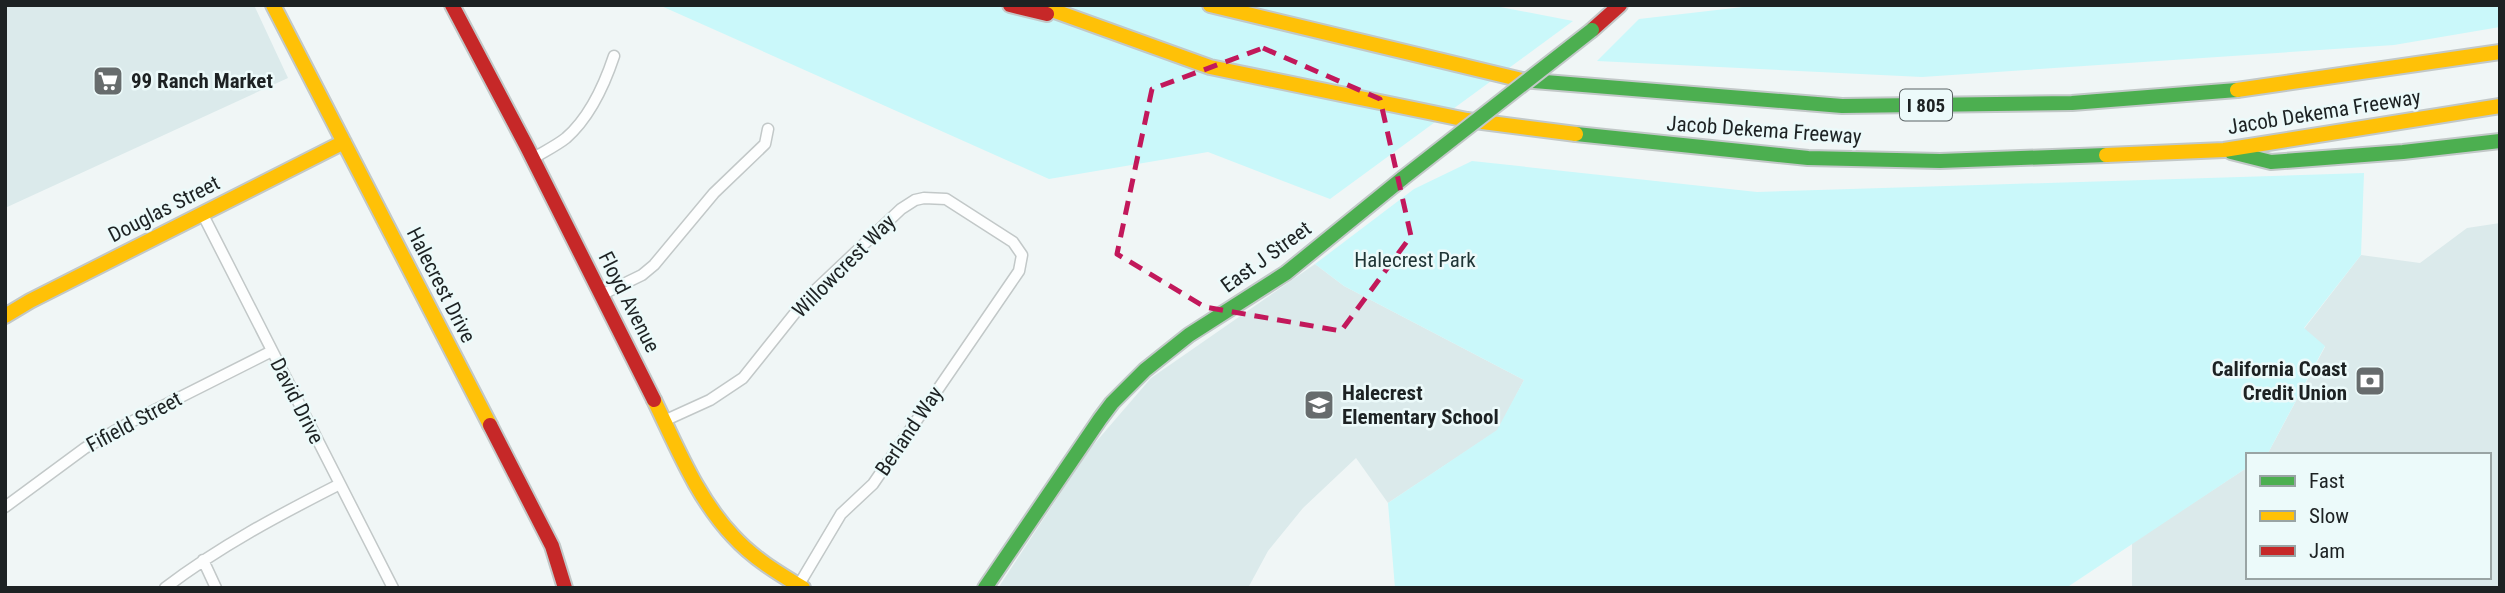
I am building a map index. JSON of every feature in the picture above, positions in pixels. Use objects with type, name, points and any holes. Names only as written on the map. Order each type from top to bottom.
[{"type":"main road","name":"Halecrest Drive","points":[[273,5],[552,546],[565,588]]},
{"type":"main road","name":"Floyd Avenue","points":[[452,5],[702,496],[721,526],[748,553],[799,587]]},
{"type":"main road","points":[[1010,5],[1097,27]]},
{"type":"main road","name":"Jacob Dekema Freeway","points":[[1038,5],[1210,67],[1467,120],[1622,140],[1808,158],[1940,161],[2224,150],[2500,106]]},
{"type":"main road","name":"Jacob Dekema Freeway","points":[[1210,5],[1523,80],[1842,106],[2072,103],[2245,89],[2500,52]]},
{"type":"main road","points":[[1231,5],[1245,13]]},
{"type":"main road","name":"East J Street","points":[[985,588],[1073,455],[1120,395],[1145,370],[1189,335],[1286,273],[1620,5]]},
{"type":"main road","points":[[2224,150],[2272,162],[2500,141]]},
{"type":"main road","name":"Douglas Street","points":[[5,316],[344,142]]},
{"type":"street","points":[[532,159],[564,140],[577,126],[604,86],[614,56]]},
{"type":"street","points":[[601,295],[642,275],[654,265],[714,192],[765,144],[768,129]]},
{"type":"street","name":"Willowcrest Way","points":[[666,421],[710,400],[743,378],[807,298],[901,209],[915,200],[946,200],[1013,242],[1022,254],[1019,271]]},
{"type":"street","name":"David Drive","points":[[202,213],[393,588]]},
{"type":"street","name":"Berland Way","points":[[799,587],[841,514],[873,484],[1019,271]]},
{"type":"street","name":"Fifield Street","points":[[5,507],[85,448],[272,351]]},
{"type":"street","points":[[165,588],[242,535],[340,484]]},
{"type":"street","points":[[203,560],[216,588]]},
{"type":"highlighted area","points":[[1263,48],[1380,99],[1411,236],[1341,331],[1205,307],[1117,254],[1152,89]]},
{"type":"shaded area","points":[[5,5],[254,5],[288,78],[5,208]]},
{"type":"shaded area","points":[[2500,223],[2500,588],[2132,588],[2132,543],[2246,468],[2246,579],[2491,579],[2491,453],[2268,453],[2325,347],[2304,329],[2361,255],[2420,263],[2467,228]]},
{"type":"shaded area","name":"Halecrest Elementary School","points":[[1315,264],[1344,286],[1524,380],[1498,430],[1388,503],[1356,458],[1303,508],[1268,551],[1248,588],[998,588],[1089,450],[1151,378]]},
{"type":"green space","points":[[659,5],[1490,5],[1573,21],[1330,199],[1208,152],[1049,179]]},
{"type":"green space","points":[[1760,5],[2500,5],[2500,27],[2394,45],[1922,77],[1597,61],[1639,19]]},
{"type":"green space","name":"Halecrest Park","points":[[1472,161],[1757,192],[2364,173],[2361,255],[2304,328],[2325,346],[2268,453],[2246,453],[2246,468],[2066,588],[1395,588],[1388,503],[1497,430],[1524,380],[1344,286],[1315,264],[1414,189]]},
{"type":"traffic: fast","points":[[1403,178],[1592,30]]},
{"type":"traffic: fast","points":[[1522,80],[1842,106],[2072,103],[2237,90]]},
{"type":"traffic: fast","points":[[1576,134],[1808,158],[1940,161],[2106,155]]},
{"type":"traffic: fast","points":[[2231,152],[2271,162],[2500,141]]},
{"type":"traffic: fast","points":[[985,588],[1100,419],[1145,370],[1189,335],[1286,273],[1403,178]]},
{"type":"traffic: slow","points":[[273,5],[490,425]]},
{"type":"traffic: slow","points":[[1038,5],[1210,67],[1467,120],[1576,134]]},
{"type":"traffic: slow","points":[[1210,5],[1522,80]]},
{"type":"traffic: slow","points":[[2237,90],[2500,52]]},
{"type":"traffic: slow","points":[[2106,155],[2224,150],[2500,106]]},
{"type":"traffic: slow","points":[[5,316],[344,142]]},
{"type":"traffic: slow","points":[[654,400],[689,471],[720,521],[757,558],[803,588]]},
{"type":"traffic: jam","points":[[452,5],[527,147],[654,400]]},
{"type":"traffic: jam","points":[[1010,5],[1047,14]]},
{"type":"traffic: jam","points":[[1592,30],[1620,5]]},
{"type":"traffic: jam","points":[[490,425],[552,546],[565,588]]},
{"type":"place","name":"99 Ranch Market","points":[[108,81]]},
{"type":"place","name":"California Coast Credit Union","points":[[2370,381]]},
{"type":"place","name":"Halecrest Elementary School","points":[[1319,405]]}]
